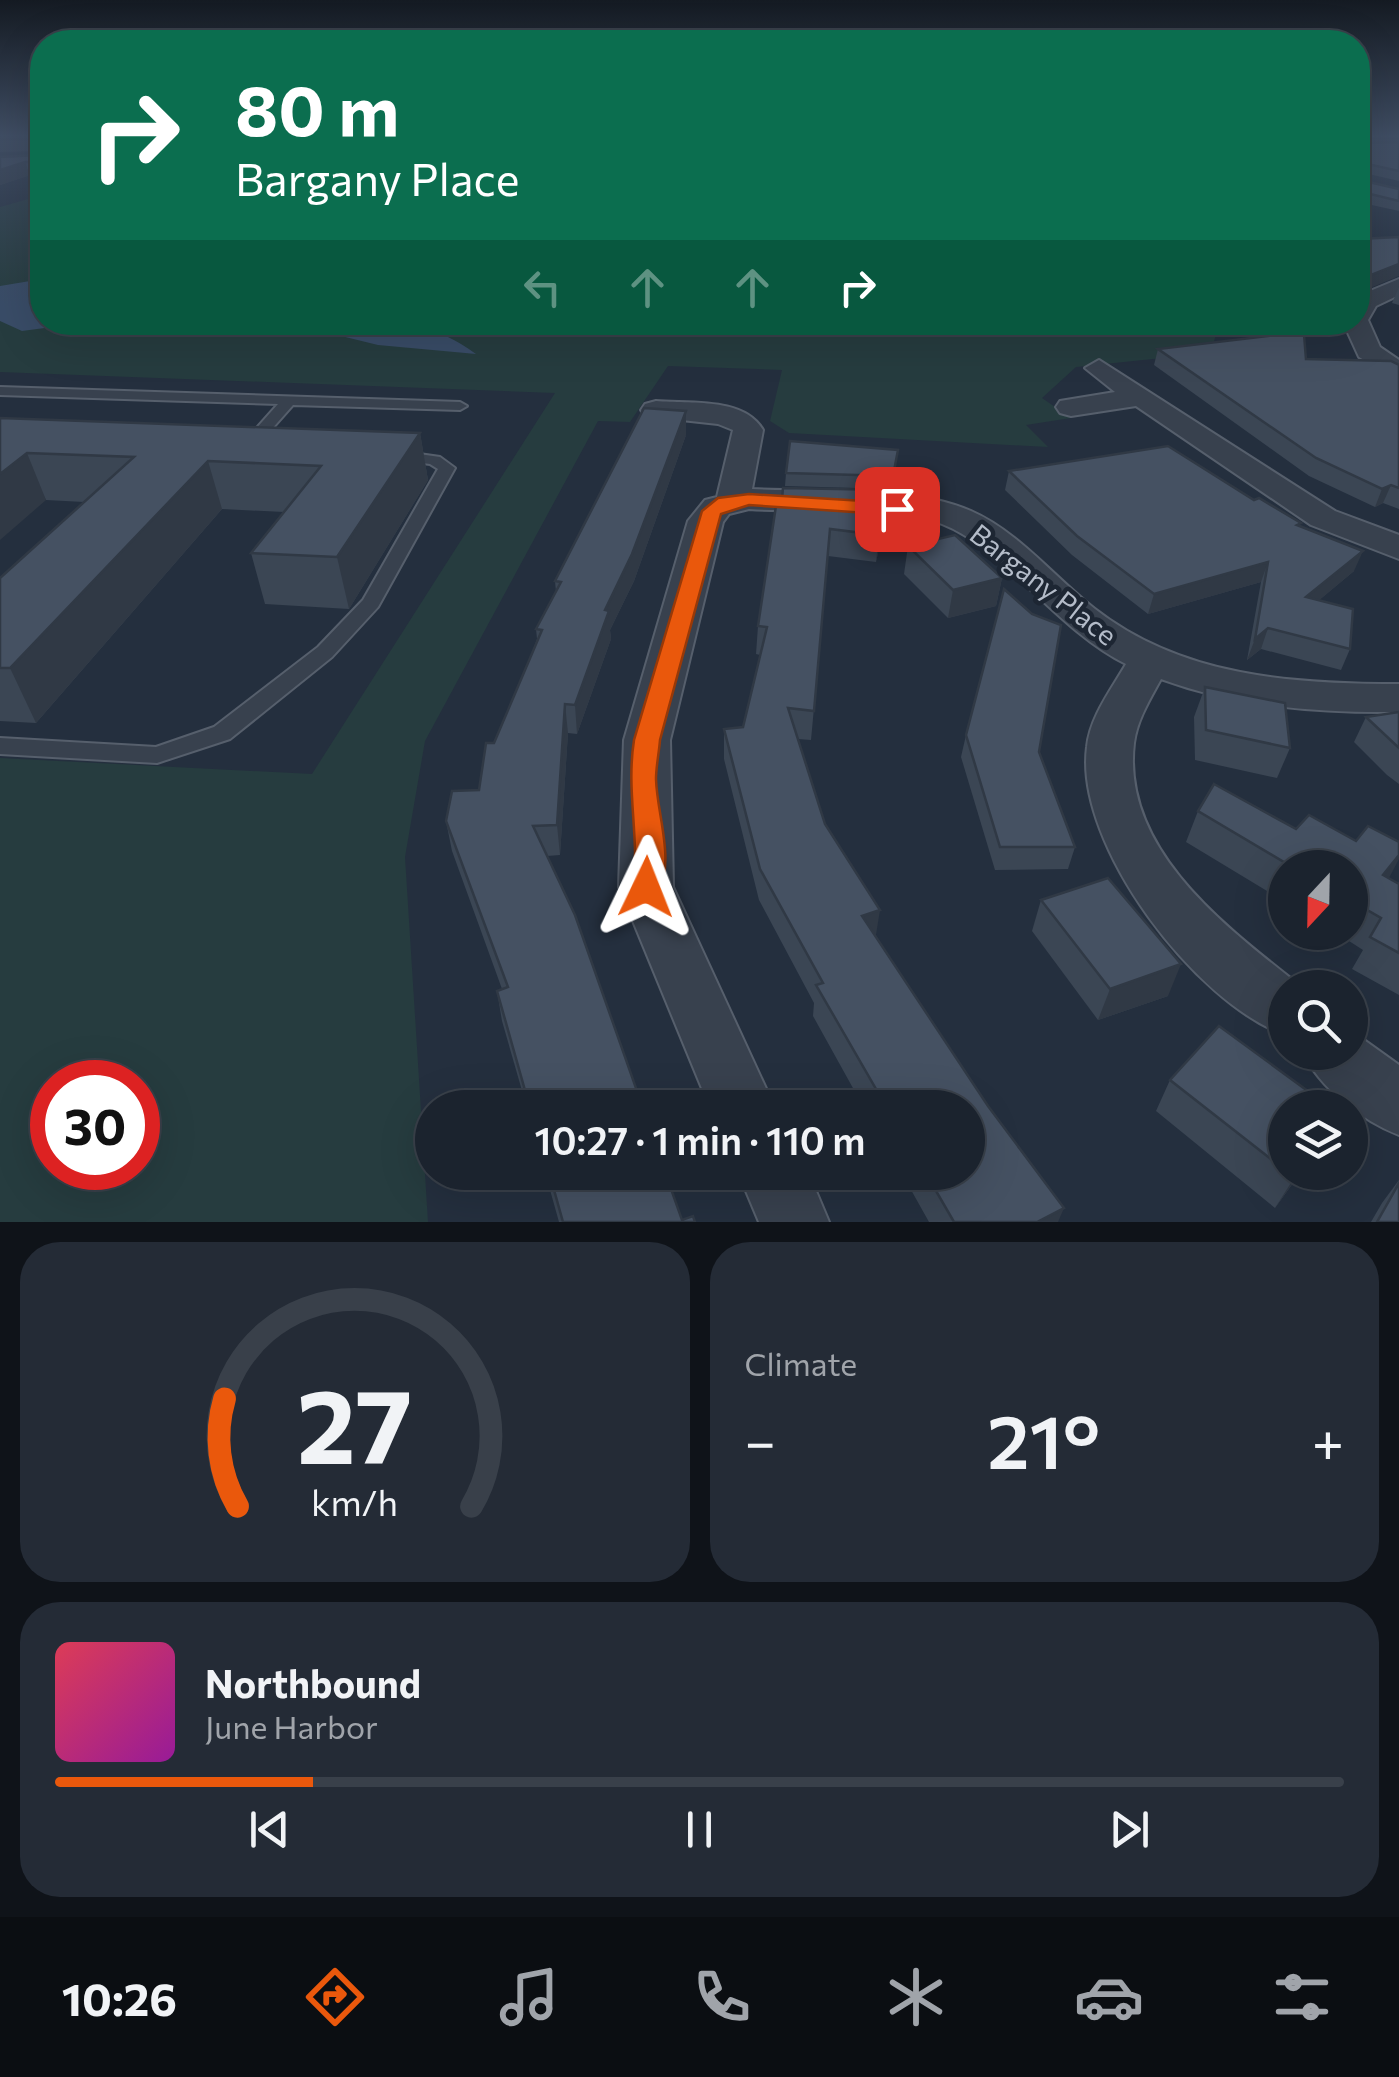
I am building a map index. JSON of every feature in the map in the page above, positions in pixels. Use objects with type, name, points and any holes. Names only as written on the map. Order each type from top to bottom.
[{"type":"street","points":[[1370,300],[1399,286]]},
{"type":"street","points":[[1363,335],[1369,351],[1399,372]]},
{"type":"street","points":[[1099,368],[1322,518],[1399,548]]},
{"type":"street","points":[[1071,408],[1139,397]]},
{"type":"street","points":[[656,410],[723,414],[748,430],[733,500],[716,507],[706,520],[647,740],[642,777],[650,853],[646,887],[735,1090]]},
{"type":"street","name":"Bargany Place","points":[[733,500],[934,511],[959,518],[1088,625],[1148,662],[1331,701],[1399,698]]},
{"type":"street","points":[[1148,662],[1110,744],[1111,788],[1129,836],[1173,907],[1216,954],[1268,995]]},
{"type":"street","points":[[1356,1070],[1399,1104]]},
{"type":"street","points":[[780,1190],[794,1222]]},
{"type":"lane","points":[[0,391],[460,406]]},
{"type":"lane","points":[[286,452],[251,446],[289,400]]},
{"type":"lane","points":[[0,746],[157,754],[222,733],[325,652],[372,603],[447,468],[434,460],[376,454]]},
{"type":"green space","points":[[30,198],[30,335],[1216,335],[1210,353],[1076,367],[1042,398],[1071,418],[1026,425],[1048,447],[789,433],[770,421],[782,370],[668,366],[630,422],[598,421],[425,741],[405,857],[420,1090],[415,1090],[415,1190],[426,1190],[428,1222],[0,1222],[0,758],[312,774],[555,393],[0,372],[0,207]]},
{"type":"water","points":[[30,281],[30,330],[22,331],[0,321],[0,286]]},
{"type":"water","points":[[337,335],[442,335],[476,354],[378,345]]},
{"type":"building","points":[[1370,194],[1399,194],[1399,201]]},
{"type":"building","points":[[1399,237],[1399,264],[1370,275],[1370,238]]},
{"type":"building","points":[[1304,335],[1306,359],[1391,361],[1399,365],[1399,488],[1391,485],[1382,489],[1316,458],[1158,349]]},
{"type":"building","points":[[644,408],[686,411],[632,554],[605,610],[609,611],[575,705],[565,704],[557,825],[533,826],[575,915],[637,1090],[525,1090],[497,991],[508,987],[446,821],[452,791],[479,790],[486,743],[494,743],[542,630],[536,629],[561,582],[555,581]]},
{"type":"building","points":[[0,418],[420,433],[337,557],[251,553],[321,466],[208,461],[10,668],[0,668],[0,578],[134,457],[27,453],[0,474]]},
{"type":"building","points":[[790,441],[898,450],[893,476],[786,473]]},
{"type":"building","points":[[1168,446],[1254,500],[1259,498],[1301,523],[1297,525],[1363,551],[1306,597],[1353,609],[1350,649],[1268,628],[1255,639],[1268,562],[1154,594],[1077,536],[1009,471]]},
{"type":"building","points":[[783,488],[889,490],[879,535],[830,529],[814,711],[788,708],[825,824],[880,910],[862,916],[977,1090],[877,1090],[816,985],[823,983],[760,869],[724,729],[743,727],[767,627],[758,626],[777,499],[782,499]]},
{"type":"building","points":[[955,535],[1002,578],[953,590],[908,546]]},
{"type":"building","points":[[1004,589],[1032,614],[1061,625],[1039,752],[1075,847],[1000,847],[966,735]]},
{"type":"building","points":[[1205,687],[1285,703],[1290,748],[1206,730]]},
{"type":"building","points":[[1399,712],[1399,748],[1366,717]]},
{"type":"building","points":[[1214,784],[1296,829],[1309,815],[1356,841],[1368,826],[1399,842],[1399,855],[1383,875],[1399,884],[1399,953],[1370,937],[1381,918],[1368,910],[1368,850],[1268,853],[1198,811]]},
{"type":"building","points":[[1108,878],[1181,964],[1110,989],[1041,900]]},
{"type":"building","points":[[1219,1026],[1268,1062],[1268,1070],[1279,1070],[1306,1090],[1268,1090],[1268,1157],[1170,1080]]},
{"type":"building","points":[[985,1101],[1064,1208],[1037,1222],[954,1222],[935,1190],[985,1190]]},
{"type":"building","points":[[1399,1183],[1399,1222],[1377,1222]]},
{"type":"building","points":[[554,1190],[671,1190],[682,1220],[693,1216],[695,1222],[563,1222]]},
{"type":"route","points":[[646,887],[650,853],[642,777],[647,740],[706,520],[716,507],[733,500],[897,509]]}]
